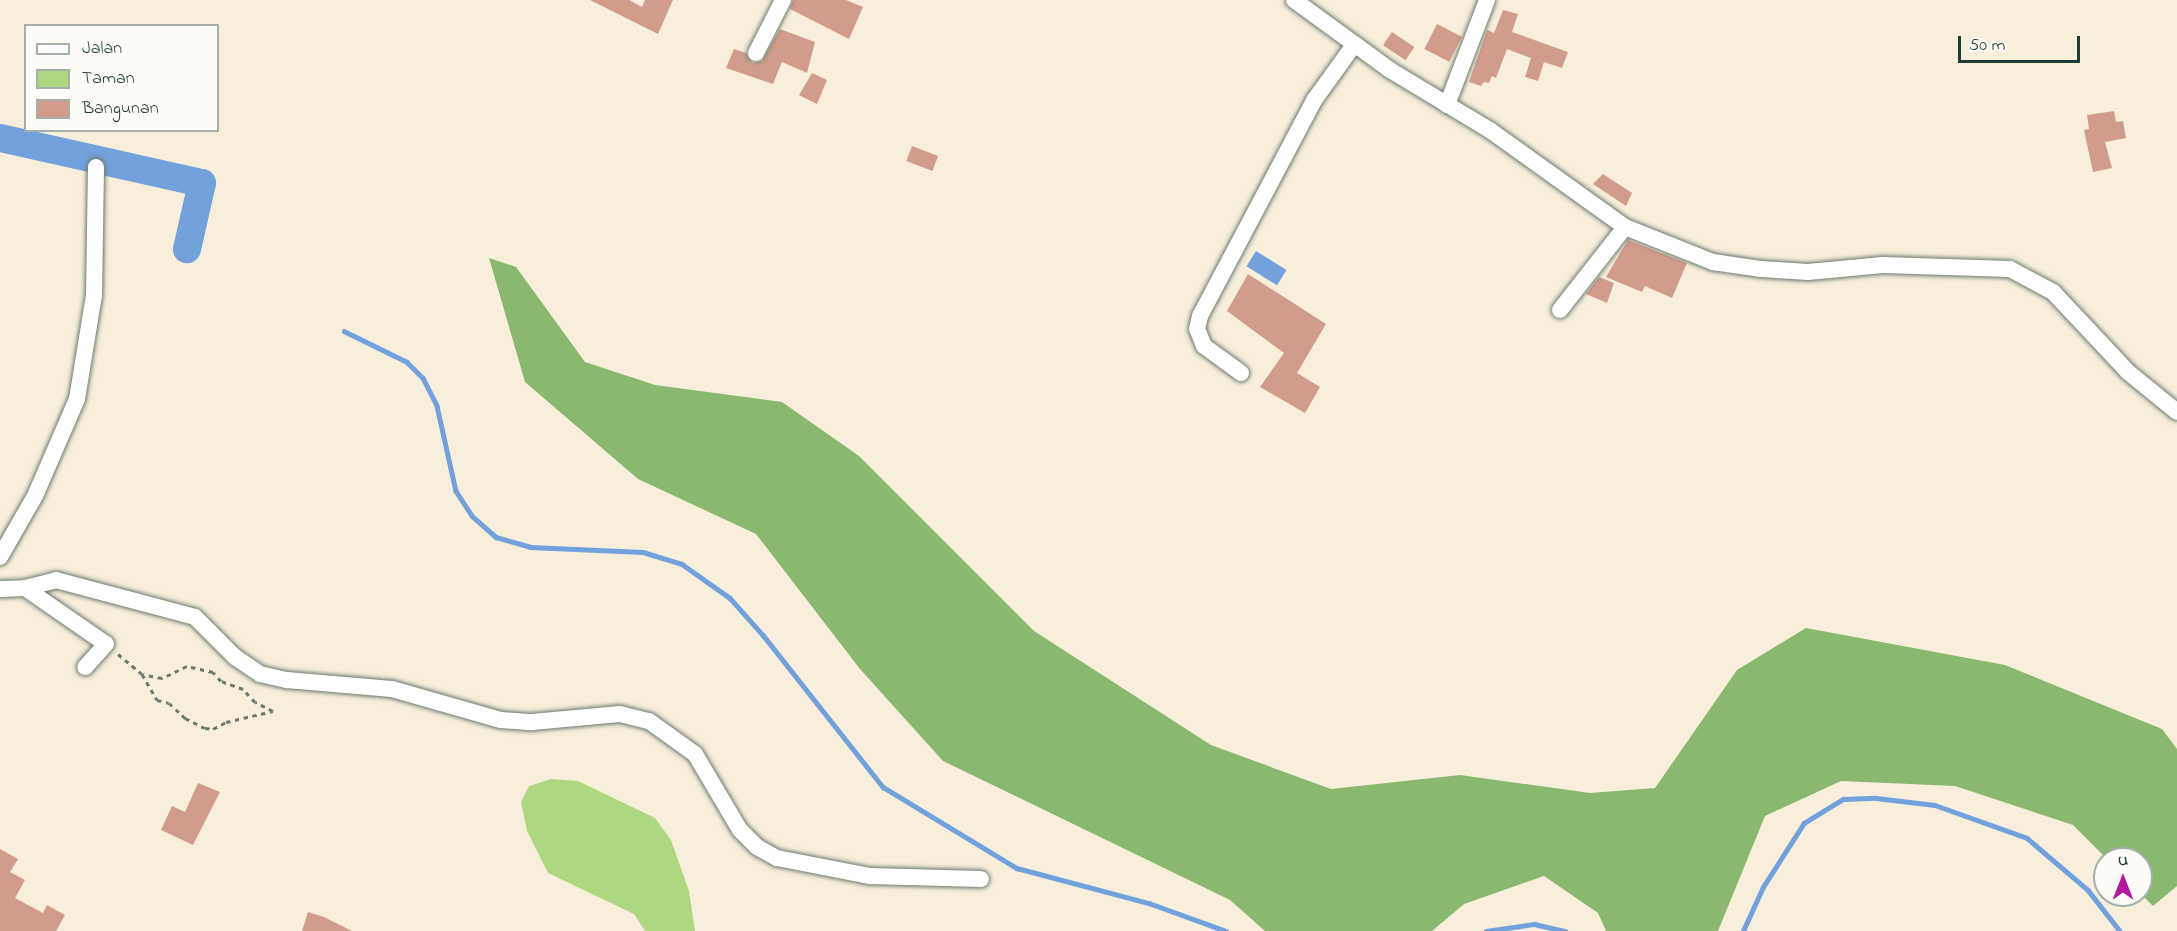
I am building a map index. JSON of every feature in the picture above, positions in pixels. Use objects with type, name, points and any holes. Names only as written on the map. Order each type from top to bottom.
[{"type":"street","points":[[756,52],[783,0]]},
{"type":"street","points":[[1294,0],[1354,45],[1491,131],[1625,227],[1713,262],[1761,269],[1808,272],[1883,265],[2010,269],[2053,292],[2128,372],[2177,412]]},
{"type":"street","points":[[1447,105],[1487,0]]},
{"type":"street","points":[[1241,374],[1204,346],[1197,328],[1200,316],[1315,99],[1354,45]]},
{"type":"street","points":[[0,557],[34,496],[77,399],[94,295],[96,167]]},
{"type":"street","points":[[1560,310],[1625,227]]},
{"type":"street","points":[[0,589],[26,588],[56,580],[195,617],[235,657],[260,674],[287,680],[392,689],[501,720],[532,722],[620,714],[649,721],[695,754],[740,830],[757,848],[777,858],[808,867],[870,876],[981,879]]},
{"type":"street","points":[[26,588],[106,644],[85,667]]},
{"type":"path","points":[[106,644],[142,674],[157,700],[169,704],[185,718],[205,728],[220,728],[226,722],[273,711],[255,702],[243,689],[221,681],[213,672],[187,666],[162,678],[142,674]]},
{"type":"green space","points":[[489,258],[516,267],[585,362],[655,385],[782,402],[859,456],[1034,631],[1211,745],[1331,789],[1460,775],[1590,793],[1655,788],[1737,670],[1806,628],[2005,665],[2162,729],[2177,749],[2177,886],[2153,906],[2153,847],[2095,847],[2073,825],[1955,786],[1841,781],[1765,816],[1718,931],[1606,931],[1598,913],[1544,876],[1464,904],[1432,931],[1265,931],[1230,900],[943,761],[860,669],[756,534],[638,479],[525,382]]},
{"type":"green space","points":[[551,779],[578,781],[655,818],[671,840],[689,891],[695,931],[645,931],[634,914],[548,873],[527,831],[521,802],[529,786]]},
{"type":"water","points":[[1256,251],[1287,270],[1277,285],[1246,266]]},
{"type":"building","points":[[590,0],[629,0],[642,7],[645,0],[673,0],[658,34]]},
{"type":"building","points":[[793,0],[846,0],[863,7],[849,39],[790,9]]},
{"type":"building","points":[[1503,10],[1518,14],[1512,32],[1568,52],[1562,68],[1544,62],[1538,81],[1525,77],[1531,58],[1507,49],[1496,78],[1492,76],[1489,83],[1484,82],[1481,86],[1469,82],[1487,30],[1494,33]]},
{"type":"building","points":[[1437,24],[1462,37],[1449,62],[1424,49]]},
{"type":"building","points":[[780,29],[815,42],[807,73],[782,62],[773,84],[726,68],[734,49],[746,53],[752,63],[762,61]]},
{"type":"building","points":[[1392,32],[1414,47],[1405,60],[1383,45]]},
{"type":"building","points":[[812,73],[827,80],[817,104],[799,95]]},
{"type":"building","points":[[2114,111],[2116,122],[2123,121],[2126,138],[2105,142],[2112,168],[2093,172],[2084,130],[2089,129],[2087,115]]},
{"type":"building","points":[[912,146],[938,156],[932,171],[906,161]]},
{"type":"building","points":[[1603,174],[1632,193],[1626,206],[1593,184]]},
{"type":"building","points":[[1628,240],[1687,263],[1672,298],[1645,286],[1642,292],[1606,277]]},
{"type":"building","points":[[1248,274],[1326,324],[1297,373],[1320,387],[1305,413],[1260,387],[1284,353],[1227,311]]},
{"type":"building","points":[[1599,277],[1614,283],[1607,303],[1586,294]]},
{"type":"building","points":[[198,783],[220,792],[193,845],[161,830],[172,806],[185,812]]},
{"type":"building","points":[[0,849],[18,859],[10,872],[25,880],[15,898],[43,913],[47,905],[65,915],[56,931],[0,931]]},
{"type":"building","points":[[308,912],[324,917],[352,931],[302,931]]},
{"type":"waterway","points":[[0,138],[202,183],[187,249]]},
{"type":"waterway","points":[[344,331],[407,362],[423,378],[437,406],[456,491],[472,516],[496,537],[530,547],[643,552],[682,564],[730,598],[763,635],[883,787],[1017,868],[1149,903],[1226,931]]},
{"type":"waterway","points":[[1743,931],[1763,887],[1804,823],[1843,799],[1876,798],[1935,805],[2027,838],[2088,890],[2120,931]]},
{"type":"waterway","points":[[1486,931],[1534,924],[1565,931]]}]
